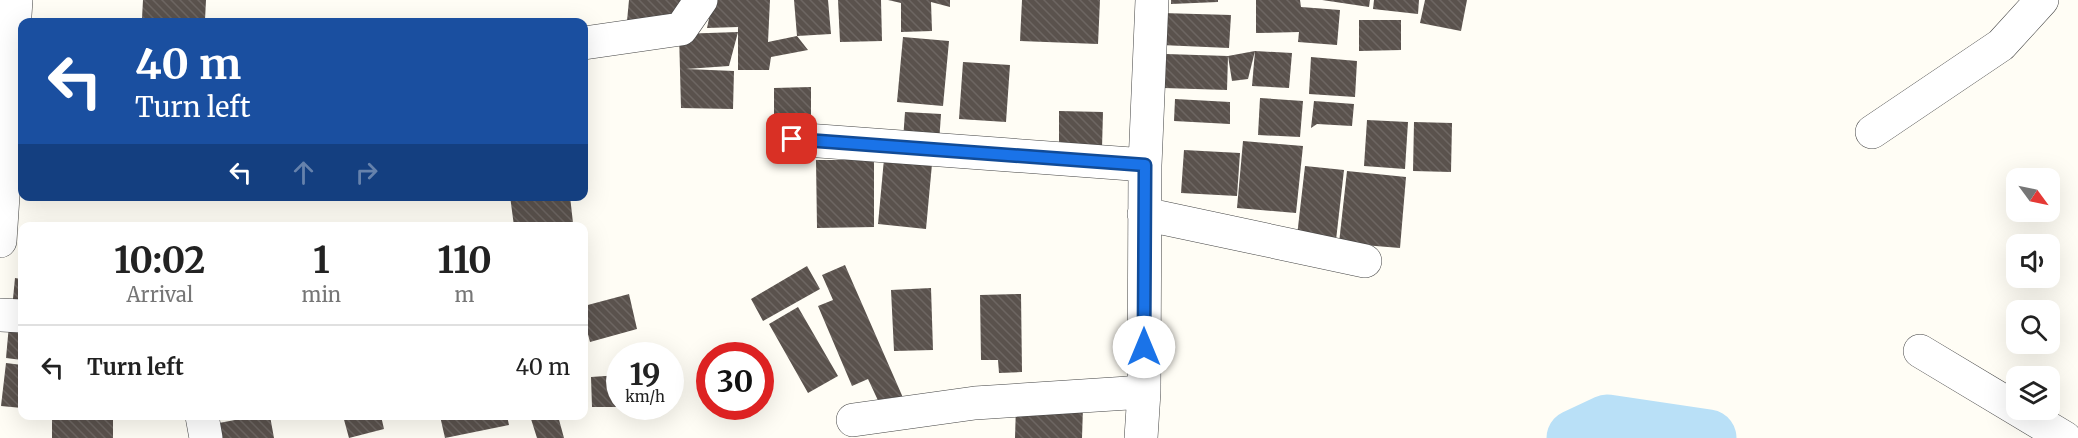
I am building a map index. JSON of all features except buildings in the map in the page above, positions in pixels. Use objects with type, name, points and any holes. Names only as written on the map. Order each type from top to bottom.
[{"type":"street","points":[[0,241],[16,0]]},
{"type":"street","points":[[588,42],[681,28],[701,0]]},
{"type":"street","points":[[1141,438],[1144,392],[1145,165],[1152,0]]},
{"type":"street","points":[[1872,132],[2001,45],[2042,0]]},
{"type":"street","points":[[792,139],[1145,165]]},
{"type":"street","points":[[1144,214],[1365,261]]},
{"type":"street","points":[[0,315],[18,316]]},
{"type":"street","points":[[1920,351],[2065,438]]},
{"type":"street","points":[[853,420],[975,403],[1144,392]]},
{"type":"street","points":[[203,420],[206,438]]},
{"type":"waterway","points":[[1575,438],[1607,423],[1708,438]]},
{"type":"route","points":[[792,139],[1145,165],[1144,347]]}]
